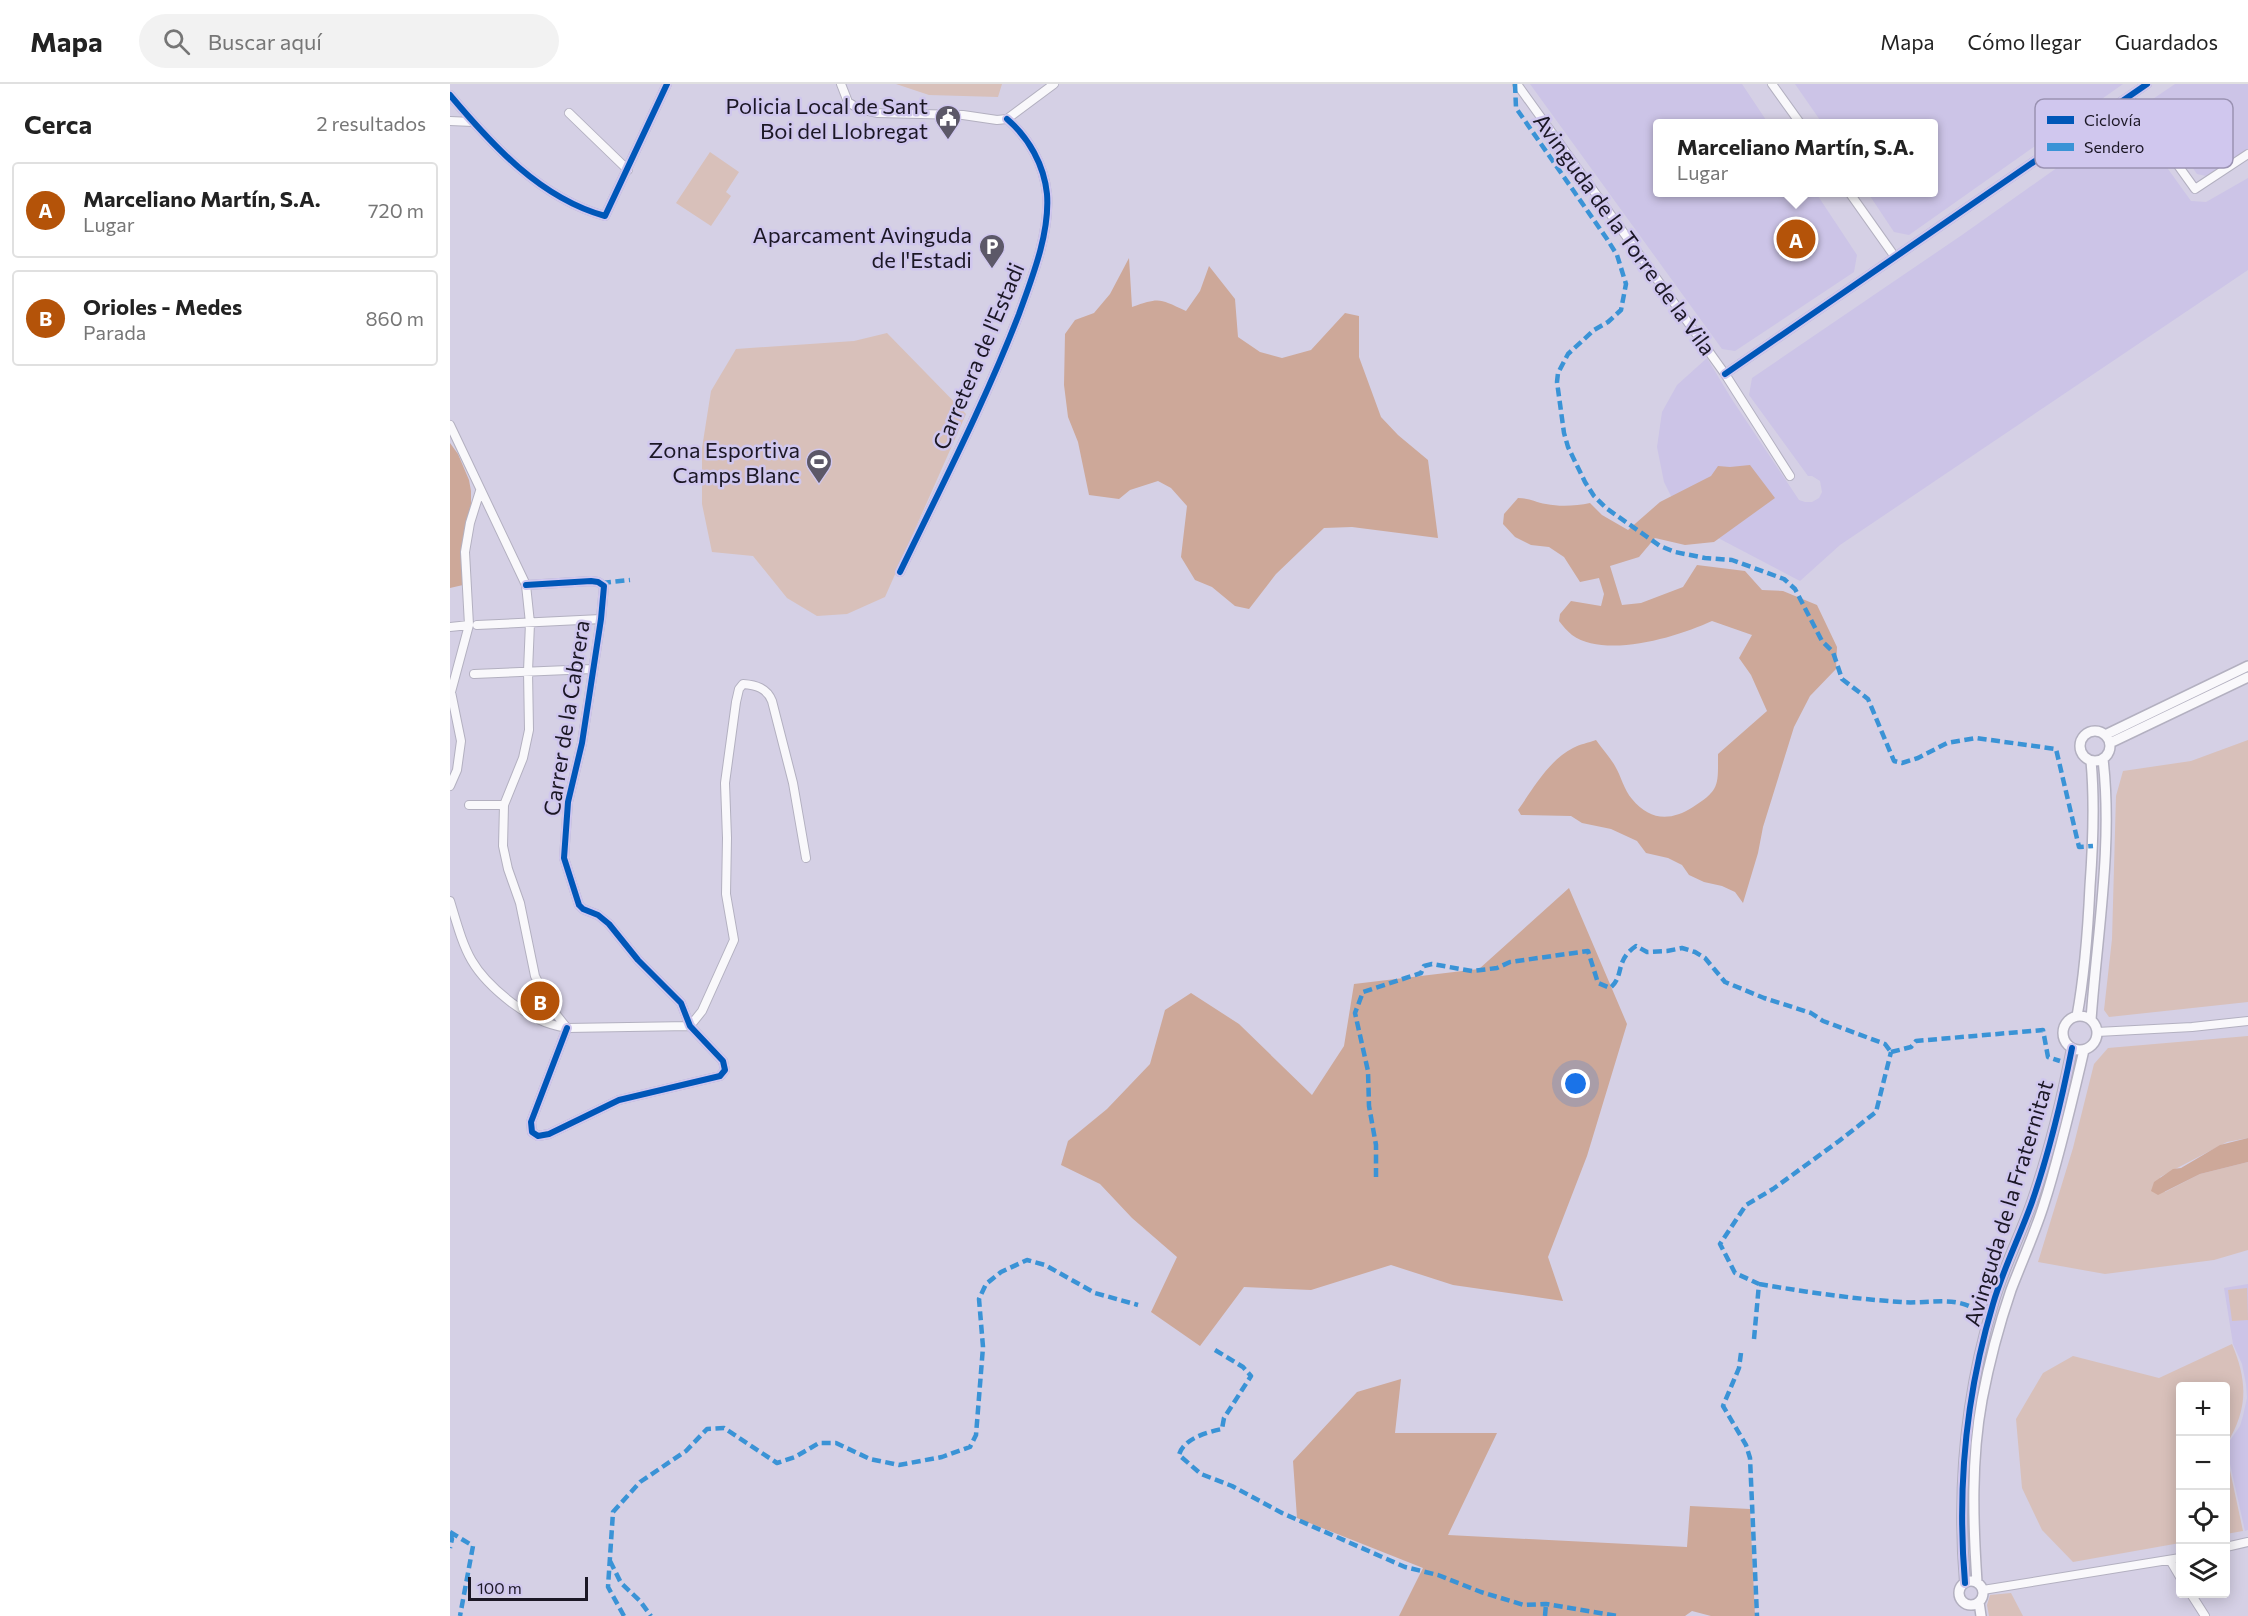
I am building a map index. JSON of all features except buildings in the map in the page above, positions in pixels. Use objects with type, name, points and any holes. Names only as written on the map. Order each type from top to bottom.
[{"type":"street","points":[[450,95],[506,156],[560,199],[586,211],[605,216],[667,84]]},
{"type":"street","points":[[840,84],[848,102],[859,109],[878,112],[963,115],[997,120],[1007,119],[1054,84]]},
{"type":"street","name":"Avinguda de la Torre de la Vila","points":[[1517,84],[1725,374],[1790,476]]},
{"type":"street","points":[[1772,84],[1797,119]]},
{"type":"street","points":[[2126,99],[2147,84]]},
{"type":"street","points":[[569,113],[628,170]]},
{"type":"street","name":"Carretera de l'Estadi","points":[[900,572],[999,364],[1037,265],[1043,237],[1047,196],[1043,172],[1023,134],[1007,119]]},
{"type":"street","points":[[450,121],[473,122]]},
{"type":"street","points":[[2233,164],[2248,154]]},
{"type":"street","points":[[1725,374],[2035,161]]},
{"type":"street","points":[[2180,168],[2195,189],[2227,168]]},
{"type":"street","points":[[1853,197],[1895,257]]},
{"type":"street","points":[[451,430],[526,585],[530,623],[529,730],[523,758],[504,805],[505,858],[520,903],[530,960],[546,998],[567,1028]]},
{"type":"street","points":[[450,786],[457,770],[461,741],[451,692],[473,625],[465,552],[470,524],[480,491]]},
{"type":"street","name":"Carrer de la Cabrera","points":[[526,585],[591,581],[602,584],[604,591],[582,743],[568,802],[565,863],[579,905],[609,924],[638,960],[681,1003],[690,1026],[723,1061],[726,1070],[720,1076],[619,1100],[549,1134],[538,1136],[532,1132],[531,1122],[567,1028]]},
{"type":"street","points":[[450,627],[601,619]]},
{"type":"street","points":[[2108,739],[2248,666]]},
{"type":"street","points":[[474,674],[592,669]]},
{"type":"street","points":[[2108,739],[2248,677]]},
{"type":"street","points":[[450,901],[467,952],[484,980],[536,1020],[567,1028],[690,1026],[702,1011],[734,940],[726,894],[728,838],[725,783],[736,702],[739,688],[743,684],[760,687],[770,695],[793,783],[806,858]]},
{"type":"street","points":[[2077,1016],[2088,922],[2093,846],[2091,761],[2081,752],[2082,739],[2092,731],[2108,739]]},
{"type":"street","points":[[2091,761],[2103,759],[2109,752],[2108,739]]},
{"type":"street","points":[[2091,1020],[2077,1016],[2066,1022],[2063,1038],[2072,1048],[2084,1050],[2094,1043],[2097,1032],[2091,1020],[2103,887],[2105,821],[2103,759]]},
{"type":"street","points":[[469,805],[504,805]]},
{"type":"street","points":[[2097,1032],[2192,1027],[2248,1021]]},
{"type":"street","name":"Avinguda de la Fraternitat","points":[[1965,1583],[1962,1549],[1963,1491],[1967,1426],[1972,1393],[1993,1303],[2032,1201],[2072,1048]]},
{"type":"street","name":"Avinguda de la Fraternitat","points":[[1980,1586],[1974,1540],[1977,1436],[1982,1402],[2002,1316],[2044,1206],[2061,1147],[2084,1050]]},
{"type":"street","points":[[2230,1546],[2248,1542]]},
{"type":"street","points":[[1980,1586],[1983,1597],[1979,1602],[1967,1605],[1962,1601],[1959,1594],[1961,1587],[1971,1581],[1980,1586],[2176,1559]]},
{"type":"street","points":[[2170,1560],[2176,1569]]},
{"type":"street","points":[[2194,1598],[2205,1616]]},
{"type":"street","points":[[1979,1602],[1981,1616]]},
{"type":"street","points":[[1967,1605],[1969,1616]]},
{"type":"shaded area","points":[[896,84],[1002,84],[998,97],[929,95]]},
{"type":"shaded area","points":[[1530,84],[1742,84],[1765,119],[1653,119],[1653,197],[1819,197],[1857,255],[1854,272],[1735,351],[1722,349]]},
{"type":"shaded area","points":[[1795,84],[2123,84],[2102,99],[2035,99],[2035,146],[1909,235],[1894,232],[1871,197],[1938,197],[1938,119],[1819,119]]},
{"type":"shaded area","points":[[2175,84],[2248,84],[2248,149],[2233,159],[2233,99],[2153,99]]},
{"type":"shaded area","points":[[710,152],[739,172],[726,192],[731,196],[711,226],[676,203]]},
{"type":"shaded area","points":[[2057,168],[2167,168],[2191,201],[2206,202],[2248,178],[2248,270],[1840,545],[1800,581],[1701,529],[1672,498],[1664,482],[1657,447],[1662,412],[1677,385],[1707,358],[1799,500],[1812,502],[1819,498],[1822,492],[1820,481],[1808,476],[1749,395],[1752,378]]},
{"type":"shaded area","points":[[2193,168],[2218,168],[2206,176],[2197,174]]},
{"type":"shaded area","points":[[1129,258],[1132,307],[1160,301],[1186,311],[1200,291],[1209,266],[1235,299],[1238,337],[1260,352],[1282,358],[1311,350],[1345,313],[1359,316],[1359,357],[1381,417],[1398,435],[1428,460],[1438,538],[1352,527],[1324,528],[1276,574],[1249,609],[1235,606],[1212,587],[1195,580],[1181,557],[1187,506],[1171,488],[1158,481],[1130,490],[1119,499],[1089,495],[1078,442],[1068,417],[1064,385],[1065,334],[1075,320],[1094,313],[1110,294]]},
{"type":"shaded area","name":"Zona Esportiva Camps Blanc","points":[[887,333],[966,414],[885,597],[847,614],[817,616],[787,598],[753,556],[712,552],[702,504],[702,448],[711,391],[736,349],[854,341]]},
{"type":"shaded area","points":[[450,443],[458,454],[469,480],[471,505],[465,533],[463,585],[450,588]]},
{"type":"shaded area","points":[[1750,465],[1775,498],[1714,542],[1685,545],[1655,538],[1639,557],[1610,566],[1622,605],[1641,603],[1683,587],[1697,565],[1745,571],[1762,590],[1783,591],[1817,605],[1837,647],[1836,669],[1810,696],[1794,727],[1763,827],[1743,903],[1735,892],[1689,875],[1682,865],[1668,858],[1646,853],[1637,841],[1611,829],[1582,823],[1571,816],[1521,815],[1518,810],[1556,760],[1576,747],[1596,740],[1611,759],[1629,795],[1645,811],[1653,815],[1668,817],[1684,812],[1702,801],[1716,786],[1718,754],[1767,711],[1751,675],[1739,658],[1752,635],[1712,621],[1661,639],[1642,643],[1603,645],[1586,642],[1567,630],[1559,621],[1560,614],[1571,601],[1601,606],[1604,594],[1599,578],[1580,582],[1564,557],[1549,547],[1531,545],[1515,537],[1503,524],[1504,514],[1518,498],[1522,498],[1557,506],[1590,503],[1602,515],[1628,530],[1660,502],[1711,476],[1718,466]]},
{"type":"shaded area","points":[[2248,740],[2248,1002],[2109,1017],[2104,1010],[2112,939],[2116,796],[2123,771],[2191,761]]},
{"type":"shaded area","points":[[1569,888],[1627,1024],[1587,1156],[1548,1257],[1563,1301],[1453,1285],[1391,1265],[1311,1290],[1244,1287],[1200,1346],[1151,1312],[1177,1257],[1132,1218],[1100,1184],[1061,1165],[1068,1141],[1107,1109],[1150,1064],[1165,1010],[1191,993],[1239,1024],[1312,1095],[1344,1046],[1354,984],[1479,969]]},
{"type":"shaded area","points":[[2248,1036],[2248,1138],[2227,1142],[2160,1177],[2165,1192],[2200,1174],[2248,1162],[2248,1250],[2214,1260],[2105,1274],[2038,1262],[2073,1148],[2094,1064],[2108,1048]]},
{"type":"shaded area","points":[[2248,1138],[2248,1162],[2200,1174],[2158,1195],[2151,1191],[2154,1182],[2173,1169],[2181,1168],[2220,1145]]},
{"type":"shaded area","points":[[2248,1284],[2248,1530],[2245,1531],[2230,1464],[2230,1440],[2240,1426],[2243,1416],[2247,1398],[2246,1384],[2242,1364],[2233,1344],[2224,1288]]},
{"type":"shaded area","points":[[2247,1288],[2248,1320],[2232,1321],[2228,1290]]},
{"type":"shaded area","points":[[2232,1344],[2243,1383],[2242,1408],[2233,1432],[2230,1438],[2230,1382],[2176,1382],[2176,1544],[2073,1562],[2042,1530],[2022,1488],[2016,1419],[2043,1373],[2073,1356],[2159,1378]]},
{"type":"shaded area","points":[[1401,1379],[1395,1433],[1497,1433],[1448,1535],[1687,1547],[1690,1506],[1750,1509],[1755,1616],[1711,1616],[1692,1611],[1685,1616],[1399,1616],[1423,1568],[1297,1518],[1293,1461],[1357,1392]]},
{"type":"shaded area","points":[[2230,1471],[2243,1531],[2230,1533]]},
{"type":"shaded area","points":[[2011,1593],[2023,1616],[1989,1616],[1987,1605],[1990,1595]]},
{"type":"marked path","points":[[1515,84],[1516,108],[1607,239],[1617,255],[1626,284],[1621,310],[1608,322],[1594,330],[1568,354],[1558,373],[1557,382],[1568,447],[1594,496],[1606,508],[1660,546],[1675,552],[1705,558],[1732,560],[1784,579],[1795,589],[1822,641],[1833,652],[1842,679],[1868,699],[1894,761],[1902,763],[1918,758],[1947,743],[1976,738],[2056,749],[2079,847],[2093,846]]},
{"type":"marked path","points":[[602,583],[630,580]]},
{"type":"marked path","points":[[1376,1177],[1376,1145],[1369,1106],[1368,1071],[1355,1013],[1363,992],[1421,973],[1424,966],[1432,964],[1472,971],[1497,968],[1510,962],[1588,951],[1598,983],[1610,988],[1615,983],[1625,957],[1636,946],[1647,952],[1682,948],[1705,958],[1725,982],[1764,998],[1811,1013],[1823,1021],[1885,1044],[1891,1052]]},
{"type":"marked path","points":[[1891,1052],[1911,1047],[1916,1041],[2043,1030],[2048,1057],[2060,1061]]},
{"type":"marked path","points":[[1754,1339],[1759,1284],[1735,1273],[1720,1244],[1746,1205],[1773,1189],[1876,1112],[1891,1052]]},
{"type":"marked path","points":[[624,1616],[608,1587],[613,1512],[640,1482],[686,1451],[707,1429],[724,1428],[777,1463],[795,1457],[819,1443],[836,1443],[870,1459],[899,1465],[942,1457],[970,1447],[976,1435],[983,1347],[979,1299],[986,1284],[1001,1272],[1027,1260],[1045,1265],[1095,1293],[1138,1305]]},
{"type":"marked path","points":[[1759,1284],[1866,1299],[1953,1302],[1969,1306]]},
{"type":"marked path","points":[[1215,1350],[1243,1367],[1251,1376],[1224,1418],[1222,1429],[1196,1437],[1181,1449],[1179,1455],[1201,1474],[1232,1486],[1282,1513],[1405,1567],[1438,1575],[1481,1592],[1524,1605],[1546,1604],[1617,1616]]},
{"type":"marked path","points":[[1741,1353],[1739,1368],[1723,1406],[1746,1445],[1750,1458],[1757,1616]]},
{"type":"marked path","points":[[450,1532],[473,1546],[460,1616]]},
{"type":"marked path","points":[[450,1534],[452,1539],[450,1548]]},
{"type":"marked path","points":[[610,1561],[621,1583],[640,1601],[651,1616]]},
{"type":"marked path","points":[[1545,1616],[1546,1604]]},
{"type":"cycle path","points":[[450,95],[500,151],[538,183],[581,208],[605,216],[667,84]]},
{"type":"cycle path","points":[[2125,99],[2147,84]]},
{"type":"cycle path","points":[[900,572],[992,379],[1019,314],[1043,240],[1047,209],[1043,173],[1029,143],[1007,119]]},
{"type":"cycle path","points":[[1725,374],[2035,161]]},
{"type":"cycle path","points":[[526,585],[591,581],[604,586],[582,743],[568,802],[564,858],[579,905],[609,924],[638,960],[681,1003],[690,1026],[723,1061],[725,1070],[720,1076],[619,1100],[549,1134],[538,1136],[532,1132],[531,1122],[567,1028]]},
{"type":"cycle path","points":[[1965,1583],[1963,1477],[1976,1372],[1997,1291],[2044,1164],[2072,1048]]},
{"type":"place","name":"Policia Local de Sant Boi del Llobregat","points":[[948,141]]},
{"type":"place","name":"Marceliano Martín, S.A.","points":[[1796,239]]},
{"type":"place","name":"Aparcament Avinguda de l'Estadi","points":[[992,270]]},
{"type":"place","name":"Zona Esportiva Camps Blanc","points":[[819,485]]},
{"type":"place","name":"Orioles - Medes","points":[[540,1001]]}]
